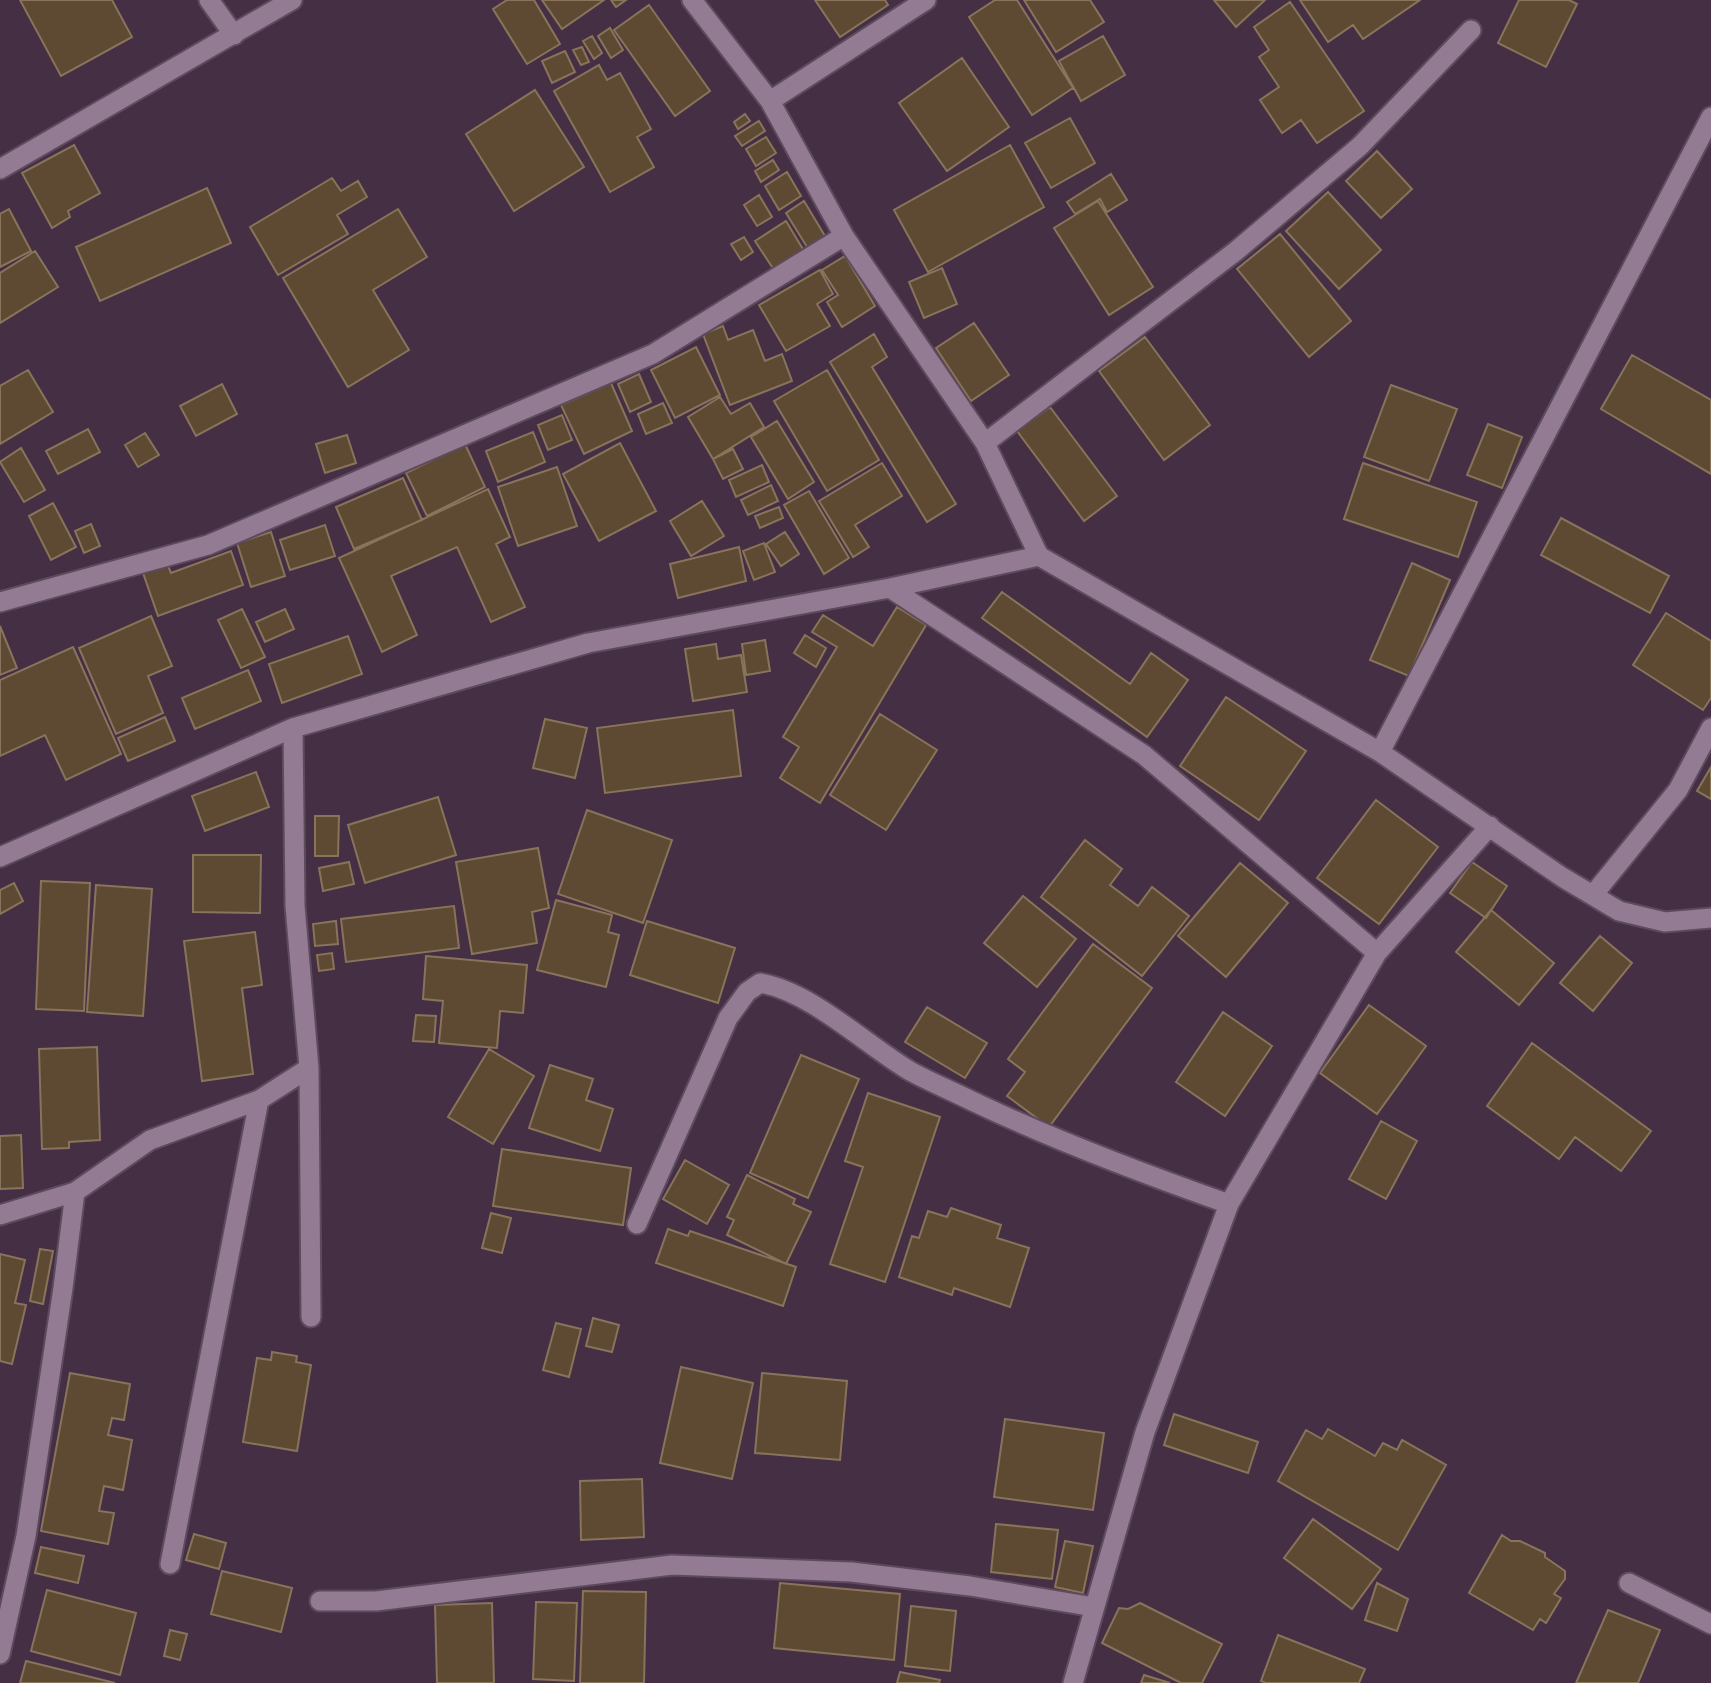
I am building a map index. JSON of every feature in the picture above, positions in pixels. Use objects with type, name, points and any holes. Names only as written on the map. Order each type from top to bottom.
[{"type":"street","points":[[209,0],[234,35]]},
{"type":"street","points":[[0,169],[292,0]]},
{"type":"street","points":[[692,0],[770,101],[844,236],[985,443],[1039,556],[1380,752],[1562,877],[1619,911],[1665,922],[1711,918]]},
{"type":"street","points":[[770,101],[926,0]]},
{"type":"street","points":[[985,443],[1236,251],[1360,146],[1471,30]]},
{"type":"street","points":[[1380,752],[1711,117]]},
{"type":"street","points":[[0,602],[208,545],[628,365],[653,354],[844,236]]},
{"type":"street","points":[[0,857],[293,728],[589,643],[890,588],[1039,556]]},
{"type":"street","points":[[890,588],[1144,755],[1377,953]]},
{"type":"street","points":[[293,728],[295,906],[309,1068],[311,1317]]},
{"type":"street","points":[[1593,895],[1678,790],[1711,728]]},
{"type":"street","points":[[1073,1683],[1145,1432],[1229,1204],[1377,953],[1490,826]]},
{"type":"street","points":[[637,1224],[728,1018],[747,992],[760,983],[779,986],[911,1071],[1024,1126],[1122,1166],[1229,1204]]},
{"type":"street","points":[[0,1215],[75,1192],[150,1140],[259,1100],[309,1068]]},
{"type":"street","points":[[170,1564],[259,1100]]},
{"type":"street","points":[[0,1654],[26,1536],[64,1288],[75,1192]]},
{"type":"street","points":[[320,1601],[376,1601],[672,1565],[851,1572],[970,1586],[1094,1607]]},
{"type":"street","points":[[1629,1583],[1711,1624]]},
{"type":"building","points":[[20,0],[112,0],[132,37],[61,76]]},
{"type":"building","points":[[507,0],[534,0],[560,44],[527,64],[493,9]]},
{"type":"building","points":[[542,0],[604,0],[562,29]]},
{"type":"building","points":[[611,0],[626,0],[616,7]]},
{"type":"building","points":[[815,0],[885,0],[888,5],[840,37]]},
{"type":"building","points":[[995,0],[1017,0],[1073,88],[1032,115],[969,17]]},
{"type":"building","points":[[1024,0],[1090,0],[1104,22],[1056,52]]},
{"type":"building","points":[[1214,0],[1265,0],[1236,27]]},
{"type":"building","points":[[1300,0],[1420,0],[1363,39],[1353,25],[1328,42]]},
{"type":"building","points":[[1519,0],[1569,0],[1577,4],[1546,67],[1498,43]]},
{"type":"building","points":[[1290,2],[1364,111],[1317,143],[1301,120],[1282,133],[1260,100],[1279,87],[1259,57],[1269,50],[1254,27]]},
{"type":"building","points":[[649,5],[710,91],[675,116],[614,30]]},
{"type":"building","points":[[610,28],[623,50],[611,58],[598,36]]},
{"type":"building","points":[[592,36],[602,53],[594,59],[583,41]]},
{"type":"building","points":[[1103,36],[1125,75],[1081,101],[1059,61]]},
{"type":"building","points":[[582,47],[589,62],[581,65],[573,50]]},
{"type":"building","points":[[565,51],[575,72],[552,83],[542,61]]},
{"type":"building","points":[[962,58],[1009,127],[947,171],[899,103]]},
{"type":"building","points":[[599,65],[607,80],[620,73],[651,129],[637,137],[654,167],[610,192],[554,91]]},
{"type":"building","points":[[535,90],[584,167],[514,211],[466,134]]},
{"type":"building","points":[[745,114],[750,121],[738,129],[734,122]]},
{"type":"building","points":[[1070,118],[1095,163],[1051,188],[1025,143]]},
{"type":"building","points":[[759,121],[765,131],[742,146],[735,136]]},
{"type":"building","points":[[766,137],[776,153],[756,166],[746,149]]},
{"type":"building","points":[[74,145],[100,193],[68,211],[70,217],[52,228],[22,173]]},
{"type":"building","points":[[1010,145],[1044,207],[928,272],[894,210]]},
{"type":"building","points":[[1377,151],[1412,189],[1381,218],[1346,181]]},
{"type":"building","points":[[773,160],[779,170],[761,182],[755,171]]},
{"type":"building","points":[[787,172],[801,196],[779,210],[765,186]]},
{"type":"building","points":[[1111,174],[1127,200],[1107,212],[1100,199],[1075,214],[1067,202]]},
{"type":"building","points":[[332,178],[341,191],[358,181],[367,197],[337,215],[348,234],[278,275],[250,227]]},
{"type":"building","points":[[207,188],[231,243],[100,301],[76,247]]},
{"type":"building","points":[[1328,192],[1381,250],[1339,289],[1286,231]]},
{"type":"building","points":[[759,195],[772,217],[757,226],[744,205]]},
{"type":"building","points":[[804,201],[825,236],[807,247],[786,213]]},
{"type":"building","points":[[1098,201],[1153,287],[1109,315],[1054,228]]},
{"type":"building","points":[[9,209],[31,251],[0,267],[0,214]]},
{"type":"building","points":[[398,209],[427,257],[373,290],[409,350],[348,387],[283,278]]},
{"type":"building","points":[[786,221],[804,251],[774,270],[755,241]]},
{"type":"building","points":[[1280,234],[1351,321],[1309,357],[1237,269]]},
{"type":"building","points":[[744,237],[753,252],[741,260],[731,244]]},
{"type":"building","points":[[35,251],[58,287],[0,323],[0,273]]},
{"type":"building","points":[[845,256],[875,306],[842,327],[827,302],[838,295],[822,270]]},
{"type":"building","points":[[942,268],[957,304],[924,318],[909,282]]},
{"type":"building","points":[[820,270],[833,294],[817,304],[830,326],[786,351],[759,305]]},
{"type":"building","points":[[974,323],[1009,375],[971,401],[936,348]]},
{"type":"building","points":[[723,326],[728,340],[753,330],[765,361],[782,354],[792,381],[730,405],[703,334]]},
{"type":"building","points":[[874,334],[887,357],[872,367],[956,504],[927,522],[830,362]]},
{"type":"building","points":[[1145,337],[1210,425],[1164,460],[1099,371]]},
{"type":"building","points":[[696,347],[720,395],[675,418],[651,370]]},
{"type":"building","points":[[1632,355],[1711,400],[1711,474],[1601,409]]},
{"type":"building","points":[[28,370],[53,412],[0,444],[0,386]]},
{"type":"building","points":[[827,370],[879,460],[827,491],[774,401]]},
{"type":"building","points":[[639,374],[651,402],[630,412],[618,384]]},
{"type":"building","points":[[611,383],[632,431],[584,454],[561,405]]},
{"type":"building","points":[[222,384],[237,414],[196,436],[180,406]]},
{"type":"building","points":[[1391,385],[1457,409],[1429,481],[1364,457]]},
{"type":"building","points":[[720,397],[731,414],[750,403],[764,427],[713,459],[688,417]]},
{"type":"building","points":[[663,403],[672,423],[646,434],[638,414]]},
{"type":"building","points":[[1050,407],[1117,496],[1084,521],[1017,431]]},
{"type":"building","points":[[562,415],[572,440],[548,450],[538,425]]},
{"type":"building","points":[[777,421],[814,482],[788,499],[751,437]]},
{"type":"building","points":[[1488,424],[1522,437],[1502,488],[1467,475]]},
{"type":"building","points":[[88,429],[100,452],[58,474],[46,451]]},
{"type":"building","points":[[533,432],[545,462],[498,482],[486,451]]},
{"type":"building","points":[[145,433],[159,455],[138,467],[125,445]]},
{"type":"building","points":[[347,435],[356,463],[325,473],[316,444]]},
{"type":"building","points":[[620,443],[656,511],[599,541],[563,474]]},
{"type":"building","points":[[465,444],[485,487],[427,516],[406,473]]},
{"type":"building","points":[[21,448],[45,490],[24,502],[0,462]]},
{"type":"building","points":[[733,449],[743,469],[723,479],[713,459]]},
{"type":"building","points":[[882,463],[902,496],[855,525],[869,547],[853,557],[819,501]]},
{"type":"building","points":[[1363,463],[1477,502],[1458,557],[1344,519]]},
{"type":"building","points":[[762,465],[769,482],[736,497],[729,480]]},
{"type":"building","points":[[557,467],[577,526],[518,546],[498,487]]},
{"type":"building","points":[[403,478],[422,520],[354,549],[336,507]]},
{"type":"building","points":[[771,485],[778,501],[748,515],[741,500]]},
{"type":"building","points":[[488,489],[510,537],[496,544],[525,607],[491,622],[457,547],[391,576],[417,635],[382,652],[339,558]]},
{"type":"building","points":[[809,491],[849,558],[824,574],[784,505]]},
{"type":"building","points":[[702,501],[724,536],[691,556],[670,521]]},
{"type":"building","points":[[53,503],[76,547],[51,560],[29,516]]},
{"type":"building","points":[[779,507],[783,518],[760,528],[755,516]]},
{"type":"building","points":[[1561,518],[1669,576],[1650,613],[1541,555]]},
{"type":"building","points":[[91,524],[100,546],[84,553],[75,531]]},
{"type":"building","points":[[325,525],[335,556],[290,570],[280,540]]},
{"type":"building","points":[[271,532],[285,576],[251,587],[237,543]]},
{"type":"building","points":[[785,532],[799,554],[781,566],[766,544]]},
{"type":"building","points":[[764,543],[775,572],[754,580],[743,551]]},
{"type":"building","points":[[739,547],[746,581],[678,598],[670,564]]},
{"type":"building","points":[[231,551],[243,585],[158,616],[142,570],[166,561],[171,573]]},
{"type":"building","points":[[1412,563],[1450,580],[1409,676],[1370,660]]},
{"type":"building","points":[[1002,592],[1130,684],[1151,653],[1188,680],[1147,737],[982,618]]},
{"type":"building","points":[[897,607],[926,625],[820,803],[780,778],[799,747],[783,737],[837,647],[812,632],[823,615],[873,646]]},
{"type":"building","points":[[242,609],[265,657],[241,668],[218,620]]},
{"type":"building","points":[[285,609],[294,629],[265,642],[256,622]]},
{"type":"building","points":[[1666,613],[1711,641],[1711,698],[1703,710],[1633,665]]},
{"type":"building","points":[[151,616],[172,666],[148,676],[163,713],[116,734],[79,648]]},
{"type":"building","points":[[0,626],[17,668],[0,675]]},
{"type":"building","points":[[805,635],[826,648],[816,667],[794,653]]},
{"type":"building","points":[[348,636],[362,674],[282,703],[269,664]]},
{"type":"building","points":[[765,640],[770,671],[746,675],[742,644]]},
{"type":"building","points":[[716,644],[718,659],[741,655],[747,692],[693,701],[685,649]]},
{"type":"building","points":[[73,647],[121,754],[66,780],[45,735],[0,756],[0,680]]},
{"type":"building","points":[[248,670],[261,701],[195,729],[182,698]]},
{"type":"building","points":[[1226,697],[1306,751],[1259,820],[1180,766]]},
{"type":"building","points":[[733,710],[741,776],[605,793],[597,728]]},
{"type":"building","points":[[880,714],[937,750],[886,830],[830,795]]},
{"type":"building","points":[[165,717],[175,741],[128,761],[118,738]]},
{"type":"building","points":[[545,719],[587,728],[575,778],[533,768]]},
{"type":"building","points":[[1711,767],[1711,799],[1697,791]]},
{"type":"building","points":[[256,772],[269,807],[205,831],[192,796]]},
{"type":"building","points":[[438,797],[456,855],[365,883],[348,825]]},
{"type":"building","points":[[1376,800],[1438,847],[1379,924],[1317,878]]},
{"type":"building","points":[[587,810],[672,840],[643,923],[558,894]]},
{"type":"building","points":[[315,816],[339,816],[338,856],[315,856]]},
{"type":"building","points":[[1085,840],[1122,869],[1110,885],[1138,906],[1152,887],[1189,916],[1142,976],[1041,897]]},
{"type":"building","points":[[538,848],[549,908],[532,912],[537,943],[472,954],[456,862]]},
{"type":"building","points":[[193,855],[261,855],[260,913],[193,912]]},
{"type":"building","points":[[349,862],[354,884],[323,891],[319,868]]},
{"type":"building","points":[[1472,862],[1507,886],[1486,918],[1450,893]]},
{"type":"building","points":[[1240,863],[1288,903],[1226,977],[1178,936]]},
{"type":"building","points":[[41,881],[90,883],[84,1011],[36,1009]]},
{"type":"building","points":[[14,883],[23,901],[0,914],[0,890]]},
{"type":"building","points":[[96,885],[152,889],[143,1016],[87,1012]]},
{"type":"building","points":[[1023,896],[1076,939],[1037,987],[984,943]]},
{"type":"building","points":[[556,900],[612,915],[608,932],[619,935],[606,987],[537,970]]},
{"type":"building","points":[[454,906],[459,948],[346,962],[341,919]]},
{"type":"building","points":[[1491,910],[1554,963],[1519,1005],[1456,952]]},
{"type":"building","points":[[336,921],[338,944],[315,946],[313,924]]},
{"type":"building","points":[[647,921],[735,948],[718,1003],[630,975]]},
{"type":"building","points":[[255,932],[262,985],[242,988],[253,1074],[202,1081],[184,941]]},
{"type":"building","points":[[1600,936],[1632,963],[1593,1011],[1560,983]]},
{"type":"building","points":[[1093,944],[1152,988],[1049,1127],[1007,1096],[1025,1072],[1008,1059]]},
{"type":"building","points":[[332,953],[334,969],[319,971],[317,955]]},
{"type":"building","points":[[426,956],[527,965],[523,1013],[500,1011],[497,1048],[439,1043],[443,1001],[423,999]]},
{"type":"building","points":[[1369,1005],[1426,1046],[1377,1114],[1320,1073]]},
{"type":"building","points":[[927,1007],[987,1043],[965,1078],[905,1042]]},
{"type":"building","points":[[1223,1012],[1272,1046],[1225,1116],[1176,1082]]},
{"type":"building","points":[[416,1015],[436,1016],[434,1042],[413,1041]]},
{"type":"building","points":[[1532,1043],[1651,1131],[1621,1171],[1575,1137],[1559,1159],[1487,1106]]},
{"type":"building","points":[[97,1047],[100,1140],[69,1142],[69,1148],[42,1149],[39,1049]]},
{"type":"building","points":[[489,1049],[534,1076],[493,1144],[448,1117]]},
{"type":"building","points":[[801,1055],[859,1079],[808,1198],[750,1173]]},
{"type":"building","points":[[550,1065],[593,1079],[586,1100],[613,1109],[600,1151],[529,1128]]},
{"type":"building","points":[[868,1093],[940,1117],[885,1282],[830,1264],[863,1167],[845,1161]]},
{"type":"building","points":[[1381,1121],[1417,1141],[1386,1199],[1349,1179]]},
{"type":"building","points":[[21,1135],[23,1188],[0,1189],[0,1136]]},
{"type":"building","points":[[502,1149],[631,1168],[623,1225],[493,1206]]},
{"type":"building","points":[[685,1160],[729,1185],[707,1224],[663,1199]]},
{"type":"building","points":[[747,1175],[795,1199],[793,1204],[811,1212],[786,1264],[727,1235],[734,1220],[727,1217]]},
{"type":"building","points":[[951,1208],[1001,1225],[997,1238],[1029,1248],[1010,1307],[954,1288],[952,1295],[899,1277],[912,1236],[919,1238],[928,1211],[947,1217]]},
{"type":"building","points":[[491,1213],[511,1218],[502,1253],[482,1248]]},
{"type":"building","points":[[668,1229],[688,1236],[690,1231],[796,1267],[783,1306],[656,1263]]},
{"type":"building","points":[[40,1249],[53,1251],[43,1304],[30,1301]]},
{"type":"building","points":[[0,1254],[25,1260],[15,1303],[26,1305],[12,1364],[0,1361]]},
{"type":"building","points":[[593,1318],[619,1325],[612,1352],[586,1346]]},
{"type":"building","points":[[556,1323],[581,1329],[569,1377],[543,1370]]},
{"type":"building","points":[[272,1352],[297,1356],[296,1362],[311,1365],[297,1451],[243,1442],[257,1358],[271,1360]]},
{"type":"building","points":[[681,1367],[753,1383],[732,1479],[660,1463]]},
{"type":"building","points":[[70,1373],[130,1384],[124,1420],[112,1418],[108,1435],[132,1440],[123,1490],[104,1486],[99,1511],[114,1513],[108,1544],[41,1531]]},
{"type":"building","points":[[762,1373],[847,1381],[840,1460],[755,1453]]},
{"type":"building","points":[[1174,1414],[1258,1442],[1248,1473],[1164,1445]]},
{"type":"building","points":[[1005,1419],[1104,1433],[1093,1510],[994,1497]]},
{"type":"building","points":[[1328,1429],[1375,1456],[1383,1443],[1397,1450],[1402,1440],[1446,1465],[1398,1550],[1278,1481],[1306,1430],[1322,1439]]},
{"type":"building","points":[[642,1479],[644,1537],[581,1540],[580,1481]]},
{"type":"building","points":[[1313,1519],[1381,1569],[1352,1609],[1284,1558]]},
{"type":"building","points":[[996,1524],[1058,1530],[1052,1579],[991,1572]]},
{"type":"building","points":[[194,1534],[226,1543],[219,1569],[186,1560]]},
{"type":"building","points":[[1502,1535],[1545,1553],[1545,1557],[1565,1571],[1565,1579],[1554,1594],[1561,1598],[1546,1623],[1540,1619],[1533,1630],[1469,1593]]},
{"type":"building","points":[[1065,1541],[1093,1546],[1083,1593],[1055,1587]]},
{"type":"building","points":[[41,1547],[84,1556],[78,1583],[35,1573]]},
{"type":"building","points":[[222,1571],[292,1588],[281,1632],[211,1614]]},
{"type":"building","points":[[780,1583],[900,1594],[894,1660],[774,1648]]},
{"type":"building","points":[[1377,1583],[1408,1599],[1397,1631],[1365,1620]]},
{"type":"building","points":[[47,1590],[136,1613],[120,1675],[31,1651]]},
{"type":"building","points":[[583,1591],[646,1592],[644,1683],[580,1683]]},
{"type":"building","points":[[536,1602],[577,1603],[574,1681],[533,1679]]},
{"type":"building","points":[[492,1603],[494,1683],[437,1683],[435,1605]]},
{"type":"building","points":[[1140,1603],[1222,1644],[1202,1683],[1181,1683],[1102,1643],[1119,1608],[1128,1609]]},
{"type":"building","points":[[911,1606],[956,1611],[950,1671],[905,1666]]},
{"type":"building","points":[[1608,1610],[1660,1630],[1638,1683],[1576,1683]]},
{"type":"building","points":[[170,1630],[187,1634],[180,1660],[164,1656]]},
{"type":"building","points":[[1278,1635],[1365,1669],[1359,1683],[1261,1681]]},
{"type":"building","points":[[26,1661],[115,1683],[20,1683]]},
{"type":"building","points":[[900,1672],[940,1680],[939,1683],[897,1683]]},
{"type":"building","points":[[1144,1675],[1170,1683],[1141,1683]]}]
